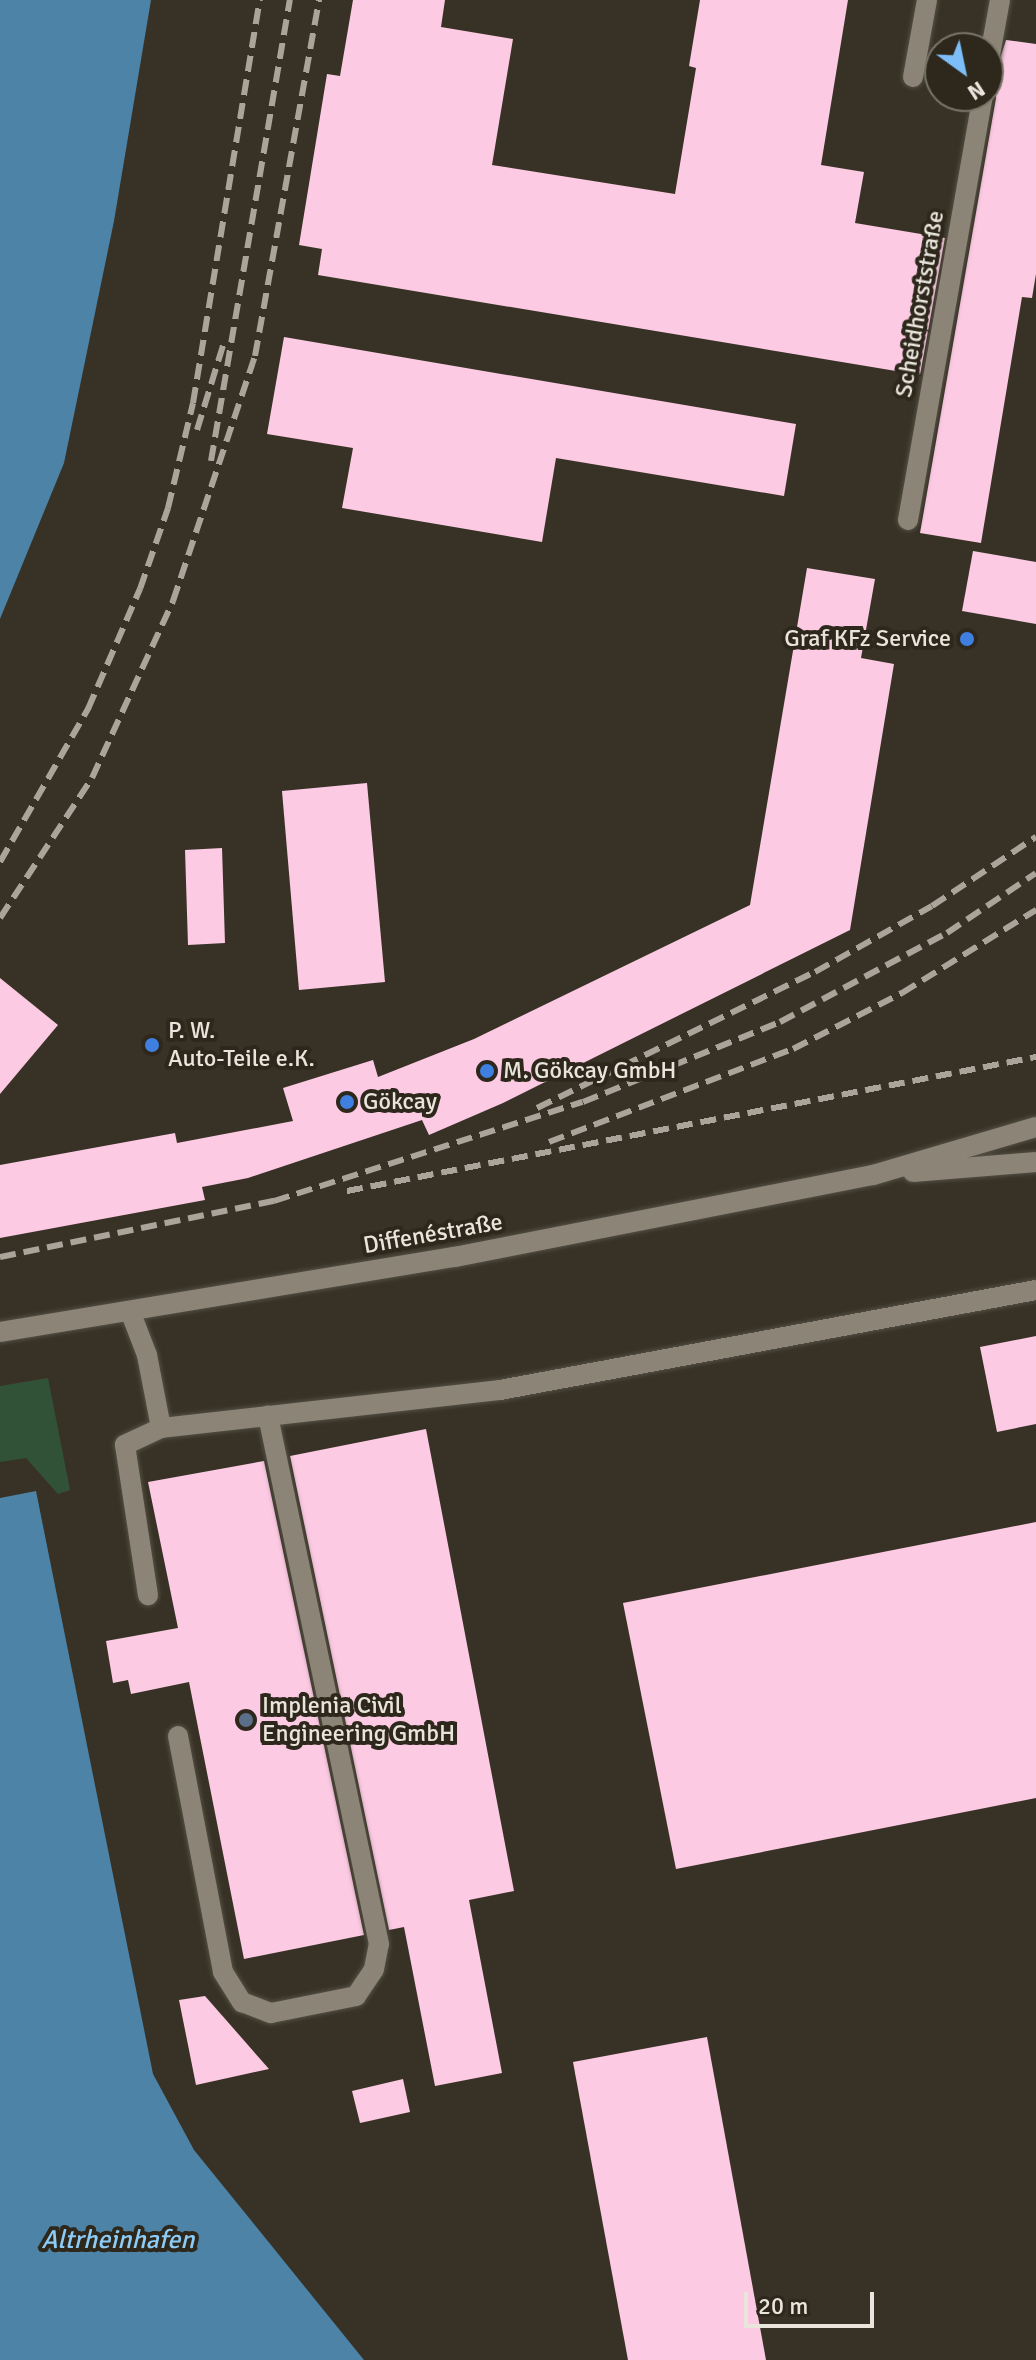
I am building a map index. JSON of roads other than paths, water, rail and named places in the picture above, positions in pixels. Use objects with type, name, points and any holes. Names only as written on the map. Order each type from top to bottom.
[{"type":"main road","points":[[913,77],[927,0]]},
{"type":"main road","points":[[994,32],[1000,0]]},
{"type":"main road","name":"Scheidhorststraße","points":[[908,520],[980,112]]},
{"type":"main road","name":"Diffenéstraße","points":[[0,1332],[455,1257],[873,1175],[1036,1127]]},
{"type":"main road","name":"Diffenéstraße","points":[[873,1175],[1036,1162]]},
{"type":"main road","points":[[148,1595],[125,1445],[161,1428],[500,1390],[1036,1290]]},
{"type":"main road","points":[[130,1311],[147,1355],[161,1428]]},
{"type":"main road","points":[[178,1736],[223,1972],[242,2002],[271,2013],[356,1996],[374,1969],[379,1944],[268,1416]]},
{"type":"water","points":[[0,0],[151,0],[114,221],[64,463],[0,619]]},
{"type":"water","name":"Altrheinhafen","points":[[36,1491],[153,2074],[194,2150],[364,2360],[0,2360],[0,1498]]},
{"type":"railway","points":[[0,862],[88,709],[140,589],[168,508],[193,403],[260,0]]},
{"type":"railway","points":[[211,461],[290,0]]},
{"type":"railway","points":[[0,918],[92,778],[173,601],[255,356],[319,0]]},
{"type":"railway","points":[[197,430],[224,342]]},
{"type":"railway","points":[[537,1108],[815,972],[932,906],[1036,837]]},
{"type":"railway","points":[[0,1257],[274,1201],[583,1102],[780,1022],[947,933],[1036,873]]},
{"type":"railway","points":[[549,1142],[793,1049],[902,993],[1036,910]]},
{"type":"railway","points":[[347,1191],[1036,1057]]},
{"type":"place","name":"Graf KFz Service","points":[[967,639]]},
{"type":"place","name":"P. W. Auto-Teile e.K.","points":[[152,1045]]},
{"type":"place","name":"M. Gökcay GmbH","points":[[487,1071]]},
{"type":"place","name":"Gökcay","points":[[347,1102]]},
{"type":"place","name":"Implenia Civil Engineering GmbH","points":[[246,1720]]}]
